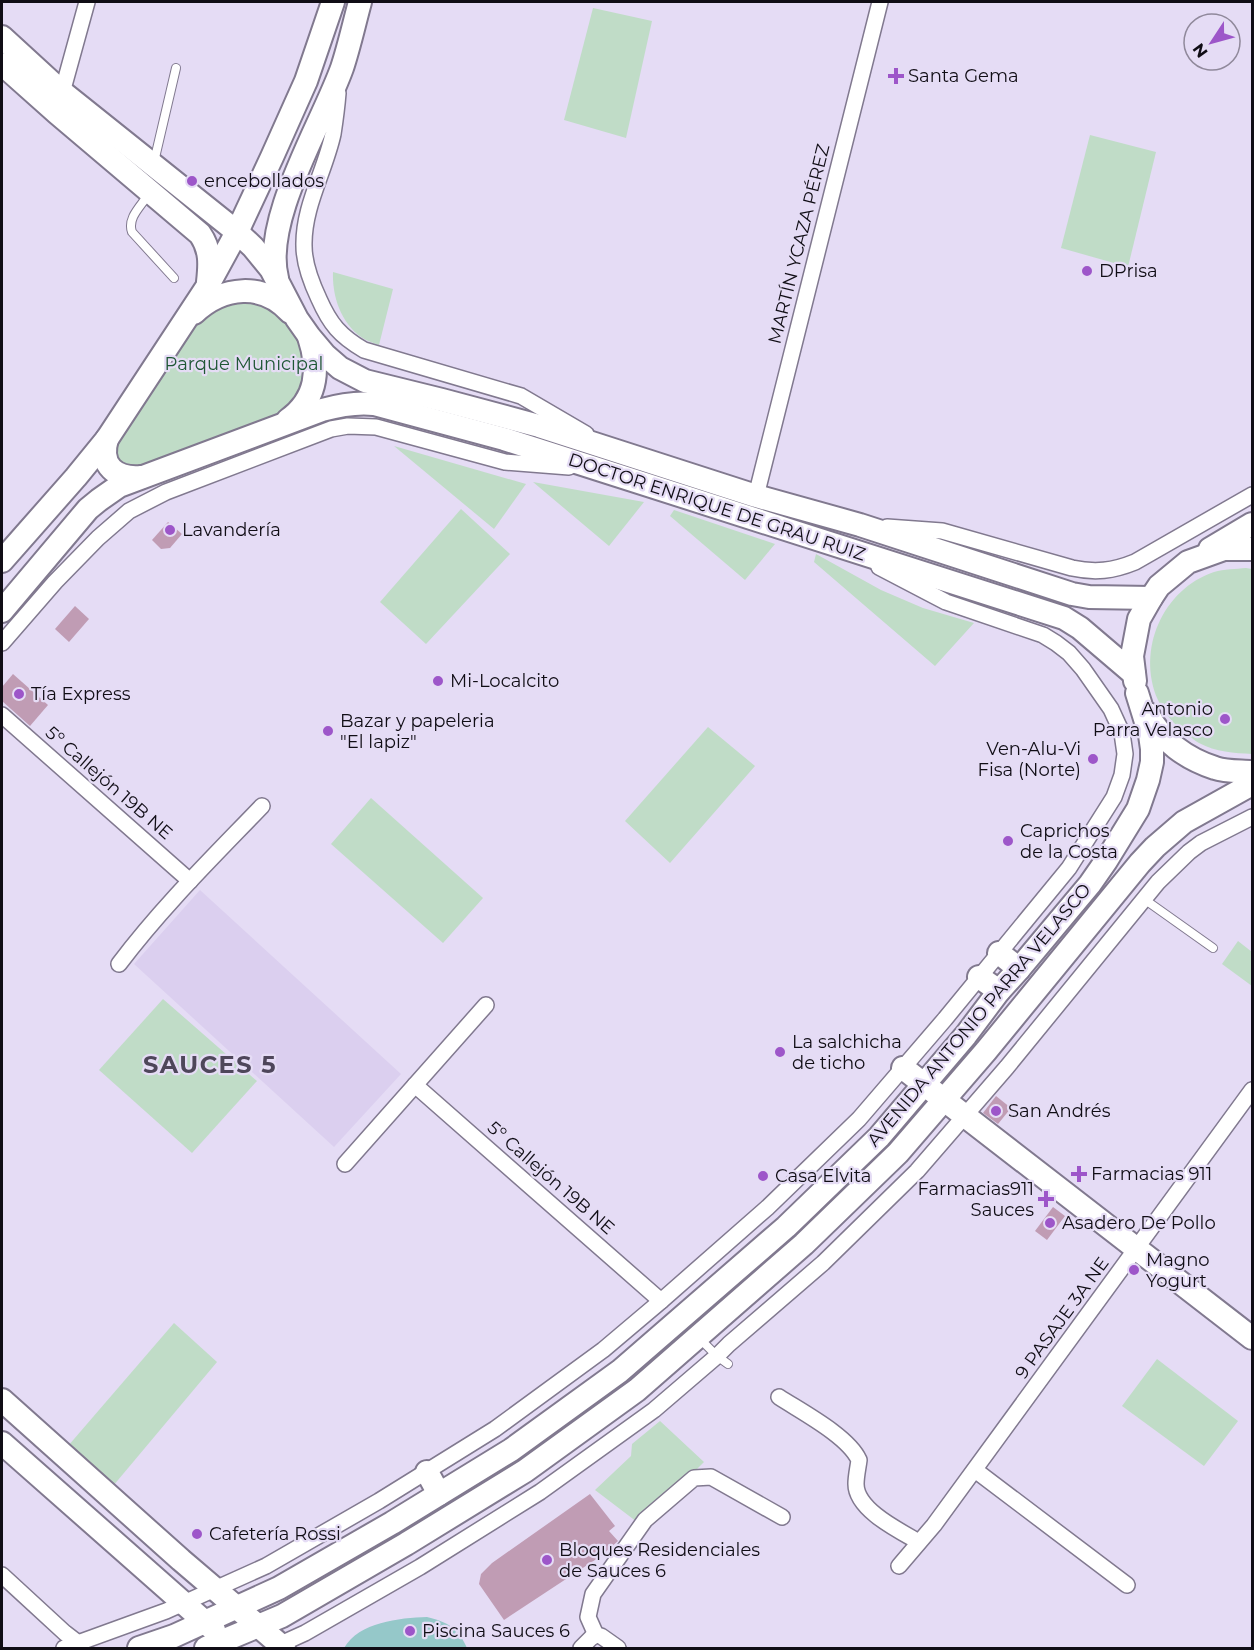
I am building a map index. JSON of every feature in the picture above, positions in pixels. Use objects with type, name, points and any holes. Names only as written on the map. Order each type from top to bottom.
[{"type":"street","points":[[2,561],[107,439],[207,287],[237,232],[306,81],[333,2]]},
{"type":"street","points":[[283,293],[275,269],[277,234],[286,200],[342,68],[360,2]]},
{"type":"street","name":"MARTÍN YCAZA PÉREZ","points":[[756,496],[880,2]]},
{"type":"street","points":[[59,102],[83,3]]},
{"type":"street","name":"DOCTOR ENRIQUE DE GRAU RUIZ","points":[[2,37],[59,102],[151,191],[202,236],[210,262],[207,287]]},
{"type":"street","name":"DOCTOR ENRIQUE DE GRAU RUIZ","points":[[2,64],[154,164],[237,232],[271,269],[303,328],[325,355],[340,368],[365,381],[528,423],[756,496],[860,525],[1072,594],[1089,597],[1150,598]]},
{"type":"street","name":"DOCTOR ENRIQUE DE GRAU RUIZ","points":[[342,68],[332,136],[312,198],[304,245],[312,283],[329,320],[341,334],[363,350],[521,396],[612,449]]},
{"type":"street","points":[[187,319],[202,305],[214,298],[231,293],[251,291],[274,298],[284,305],[303,328],[314,351],[315,378],[311,393],[305,403],[296,414],[282,424]]},
{"type":"street","name":"DOCTOR ENRIQUE DE GRAU RUIZ","points":[[2,611],[88,509],[119,486],[337,405],[374,404],[504,439],[1064,618],[1080,628],[1135,684]]},
{"type":"street","points":[[2,643],[90,545],[129,511],[166,492],[331,429],[348,426],[376,427],[505,462],[596,469]]},
{"type":"street","points":[[107,439],[104,447],[105,455],[112,469],[123,476],[143,477]]},
{"type":"street","points":[[860,525],[942,531],[1072,568],[1102,572],[1135,562],[1252,495]]},
{"type":"street","points":[[1252,524],[1188,562],[1159,586],[1139,618],[1132,656],[1135,684],[1155,728],[1182,754],[1217,769],[1252,772]]},
{"type":"street","name":"AVENIDA ANTONIO PARRA VELASCO","points":[[71,1646],[166,1611],[266,1566],[427,1472],[495,1429],[603,1350],[767,1208],[859,1119],[1069,868],[1114,797],[1122,775],[1125,754],[1122,733],[1111,710],[1083,669],[1069,653],[1043,635],[946,602],[840,545]]},
{"type":"street","points":[[1188,562],[1224,549],[1252,549]]},
{"type":"street","name":"AVENIDA ANTONIO PARRA VELASCO","points":[[139,1648],[174,1636],[279,1588],[393,1524],[511,1450],[620,1371],[786,1227],[879,1137],[1090,884],[1138,809],[1148,780],[1152,749],[1135,684]]},
{"type":"street","name":"5º Callejón 19B NE","points":[[2,715],[190,881]]},
{"type":"street","name":"AVENIDA ANTONIO PARRA VELASCO","points":[[222,1646],[292,1610],[525,1471],[637,1390],[804,1245],[898,1153],[1155,847],[1184,822],[1252,784]]},
{"type":"street","points":[[119,964],[138,938],[262,806]]},
{"type":"street","points":[[2,1400],[278,1647],[420,1567],[540,1492],[723,1360],[729,1344],[823,1263],[917,1172],[1158,882],[1189,852],[1215,835],[1252,817]]},
{"type":"street","points":[[999,953],[1019,969]]},
{"type":"street","points":[[979,977],[999,991]]},
{"type":"street","points":[[345,1164],[486,1005]]},
{"type":"street","points":[[903,1068],[1252,1338]]},
{"type":"street","name":"5º Callejón 19B NE","points":[[415,1084],[661,1301]]},
{"type":"street","name":"9 PASAJE 3A NE","points":[[899,1566],[934,1525],[975,1470],[1252,1090]]},
{"type":"street","points":[[779,1397],[821,1424],[851,1449],[859,1460],[856,1485],[864,1504],[889,1524],[920,1542]]},
{"type":"street","points":[[2,1443],[204,1622],[222,1646]]},
{"type":"street","points":[[975,1470],[1127,1585]]},
{"type":"street","points":[[427,1472],[439,1494]]},
{"type":"street","points":[[596,1635],[588,1617],[593,1594],[645,1520],[694,1478],[711,1477],[782,1517]]},
{"type":"street","points":[[2,1575],[65,1633],[71,1646]]},
{"type":"street","points":[[581,1648],[596,1635],[601,1635],[618,1648]]},
{"type":"lane","points":[[154,164],[176,68]]},
{"type":"lane","points":[[151,191],[131,220],[130,226],[132,232],[174,278]]},
{"type":"lane","points":[[1144,899],[1213,948]]},
{"type":"lane","points":[[698,1337],[723,1360]]},
{"type":"shaded area","points":[[200,890],[401,1074],[334,1147],[134,964]]},
{"type":"shaded area","name":"Piscina Sauces 6","points":[[427,1617],[452,1627],[460,1635],[467,1648],[344,1648],[359,1632],[369,1627],[392,1620]]},
{"type":"green space","points":[[593,8],[652,21],[626,138],[564,120]]},
{"type":"green space","points":[[1090,135],[1156,152],[1128,267],[1061,248]]},
{"type":"green space","points":[[333,272],[393,289],[379,345],[361,337],[343,317],[334,290]]},
{"type":"green space","name":"Parque Municipal","points":[[245,300],[265,304],[299,330],[305,369],[294,403],[279,415],[258,425],[134,468],[119,462],[114,450],[117,442],[201,319],[223,307]]},
{"type":"green space","points":[[394,446],[526,484],[494,529]]},
{"type":"green space","points":[[533,482],[644,502],[609,546]]},
{"type":"green space","points":[[461,509],[510,554],[426,644],[380,602]]},
{"type":"green space","points":[[674,510],[775,544],[745,580],[670,516]]},
{"type":"green space","points":[[816,554],[881,590],[923,608],[974,623],[935,666],[814,562]]},
{"type":"green space","points":[[1252,569],[1252,754],[1212,748],[1198,742],[1179,728],[1167,715],[1158,700],[1152,681],[1150,661],[1159,624],[1168,607],[1181,592],[1196,580],[1214,572]]},
{"type":"green space","points":[[708,727],[755,766],[670,863],[625,821]]},
{"type":"green space","points":[[371,798],[483,898],[443,943],[331,844]]},
{"type":"green space","points":[[1238,941],[1252,952],[1252,986],[1222,964]]},
{"type":"green space","points":[[163,999],[257,1081],[192,1153],[99,1070]]},
{"type":"green space","points":[[174,1323],[217,1362],[113,1486],[68,1446]]},
{"type":"green space","points":[[1157,1359],[1238,1421],[1204,1466],[1122,1406]]},
{"type":"green space","points":[[660,1421],[704,1462],[641,1525],[595,1490],[631,1456],[632,1444]]},
{"type":"building","points":[[168,522],[182,534],[170,548],[161,549],[152,540]]},
{"type":"building","points":[[75,606],[89,619],[69,642],[55,629]]},
{"type":"building","name":"Tía Express","points":[[13,674],[48,705],[30,726],[2,701],[2,687]]},
{"type":"building","name":"San Andrés","points":[[996,1096],[1011,1108],[998,1124],[983,1113]]},
{"type":"building","name":"Asadero De Pollo","points":[[1053,1207],[1065,1216],[1047,1240],[1035,1231]]},
{"type":"building","name":"Bloques Residenciales de Sauces 6","points":[[590,1494],[615,1526],[609,1531],[618,1541],[601,1556],[504,1620],[479,1584],[481,1574],[492,1563]]},
{"type":"place","name":"Santa Gema","points":[[896,76]]},
{"type":"place","name":"encebollados","points":[[192,181]]},
{"type":"place","name":"DPrisa","points":[[1087,271]]},
{"type":"place","name":"Lavandería","points":[[170,530]]},
{"type":"place","name":"Mi-Localcito","points":[[438,681]]},
{"type":"place","name":"Tía Express","points":[[19,694]]},
{"type":"place","name":"Antonio Parra Velasco","points":[[1225,719]]},
{"type":"place","name":"Bazar y papeleria \"El lapiz\"","points":[[328,731]]},
{"type":"place","name":"Ven-Alu-Vi Fisa (Norte)","points":[[1093,759]]},
{"type":"place","name":"Caprichos de la Costa","points":[[1008,841]]},
{"type":"place","name":"La salchicha de ticho","points":[[780,1052]]},
{"type":"place","name":"San Andrés","points":[[996,1111]]},
{"type":"place","name":"Farmacias 911","points":[[1079,1174]]},
{"type":"place","name":"Casa Elvita","points":[[763,1176]]},
{"type":"place","name":"Farmacias911 Sauces","points":[[1046,1199]]},
{"type":"place","name":"Asadero De Pollo","points":[[1050,1223]]},
{"type":"place","name":"Magno Yogurt","points":[[1134,1270]]},
{"type":"place","name":"Cafetería Rossi","points":[[197,1534]]},
{"type":"place","name":"Bloques Residenciales de Sauces 6","points":[[547,1560]]},
{"type":"place","name":"Piscina Sauces 6","points":[[410,1631]]},
{"type":"district","name":"SAUCES 5","points":[[210,1064]]}]
